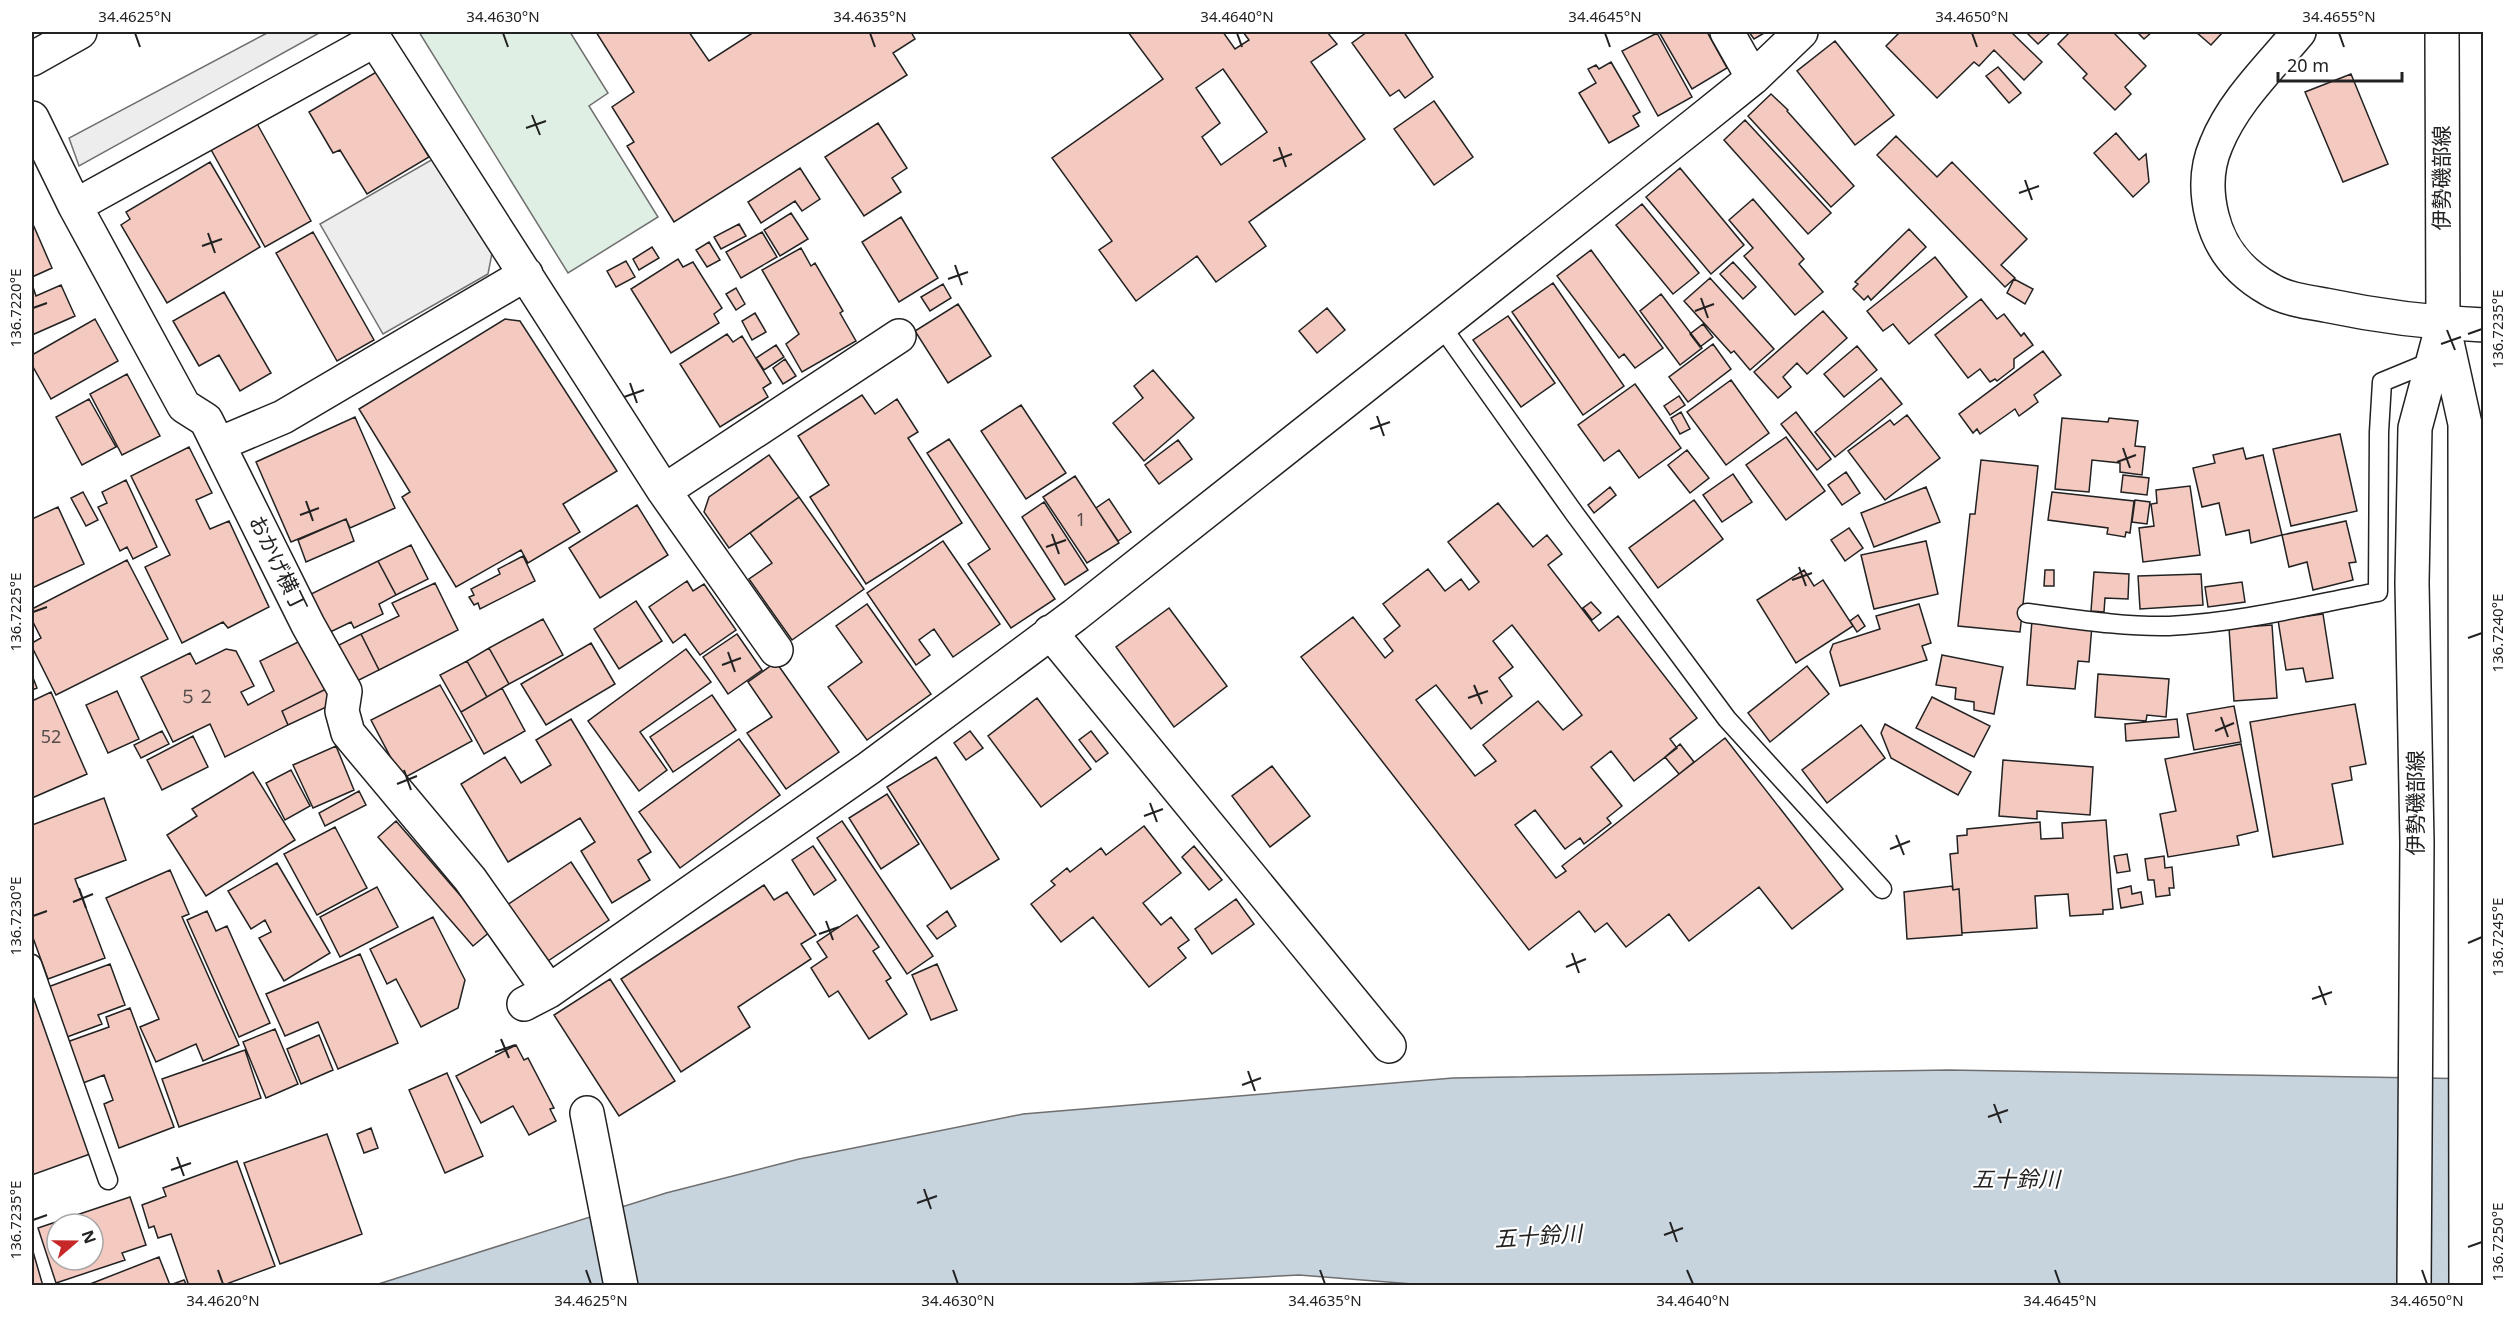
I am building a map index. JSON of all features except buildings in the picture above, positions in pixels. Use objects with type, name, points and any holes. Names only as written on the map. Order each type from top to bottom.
[{"type":"main road","points":[[32,59],[80,32]]},
{"type":"main road","points":[[1727,32],[1753,78]]},
{"type":"main road","points":[[1389,1046],[1050,632],[1442,327],[1753,78],[1801,32]]},
{"type":"main road","points":[[2299,32],[2231,115],[2216,146],[2208,171],[2208,199],[2215,228],[2227,255],[2245,273],[2270,290],[2293,298],[2346,310],[2443,324],[2484,325]]},
{"type":"main road","name":"伊勢磯部線","points":[[2442,32],[2443,324],[2464,424],[2466,1286]]},
{"type":"main road","points":[[75,206],[375,40],[664,491],[776,650]]},
{"type":"main road","name":"おかげ横丁","points":[[32,118],[75,206],[184,406],[206,420],[219,444],[308,625],[345,691],[342,711],[348,734],[470,879],[536,998],[869,768],[1050,632]]},
{"type":"main road","points":[[219,444],[282,417],[526,274]]},
{"type":"main road","name":"伊勢磯部線","points":[[2414,1286],[2416,868],[2412,583],[2415,428],[2443,324]]},
{"type":"main road","points":[[664,491],[899,336]]},
{"type":"main road","points":[[587,1113],[621,1286]]},
{"type":"lane","points":[[1442,327],[1574,513],[1727,719],[1881,889]]},
{"type":"lane","points":[[2027,613],[2107,623],[2168,626],[2227,620],[2378,592],[2379,432],[2382,382],[2433,361]]},
{"type":"lane","points":[[32,964],[108,1180]]},
{"type":"green space","points":[[419,32],[570,32],[608,93],[589,106],[658,217],[568,273]]},
{"type":"shaded area","points":[[269,32],[321,32],[79,166],[69,138]]},
{"type":"shaded area","points":[[440,155],[493,248],[488,274],[383,334],[320,224]]},
{"type":"water","name":"五十鈴川","points":[[1949,1070],[2483,1079],[2483,1285],[1438,1286],[1299,1275],[1088,1286],[372,1286],[666,1193],[799,1159],[1023,1114],[1453,1078]]}]
